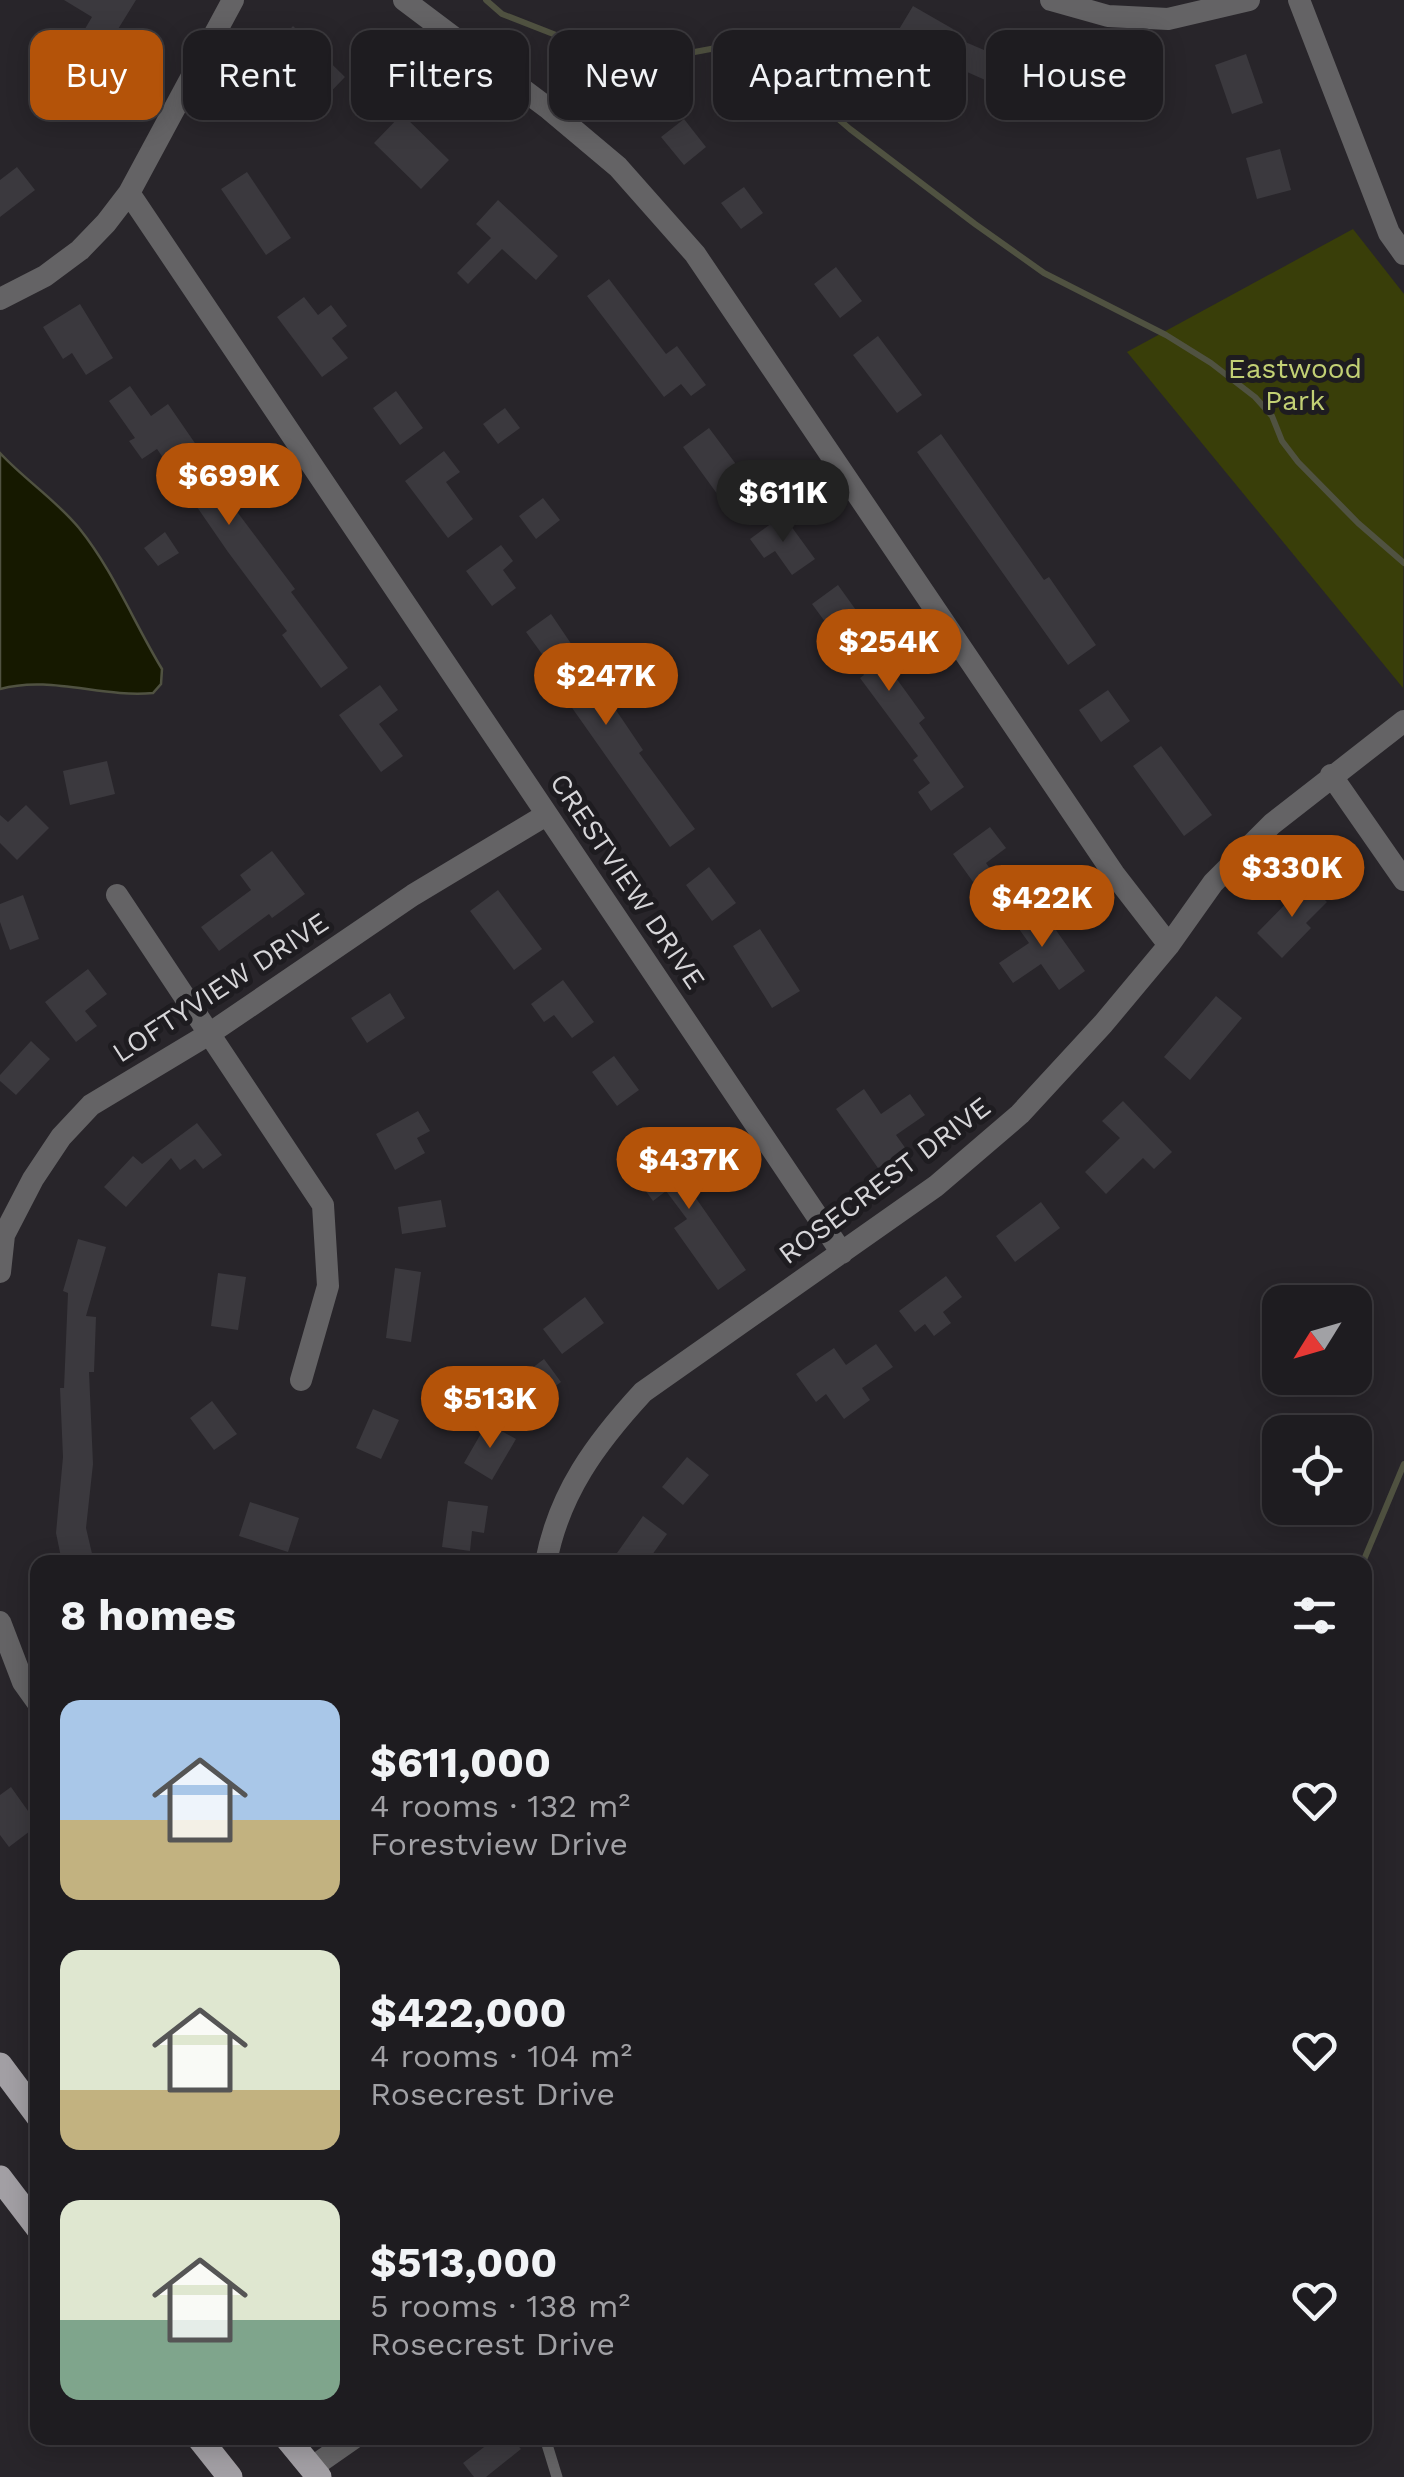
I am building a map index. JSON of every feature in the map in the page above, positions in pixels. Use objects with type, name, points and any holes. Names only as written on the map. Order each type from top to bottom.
[{"type":"main road","points":[[0,2065],[30,2105]]},
{"type":"main road","points":[[0,2178],[30,2217]]},
{"type":"main road","points":[[205,2445],[230,2477]]},
{"type":"main road","points":[[293,2445],[315,2472]]},
{"type":"street","points":[[0,299],[45,276],[80,250],[129,193],[233,0]]},
{"type":"street","points":[[404,0],[550,109],[618,167],[696,254],[1114,874],[1169,945]]},
{"type":"street","points":[[1051,0],[1108,16],[1168,19],[1249,0]]},
{"type":"street","points":[[1299,0],[1389,233],[1404,254]]},
{"type":"street","name":"CRESTVIEW DRIVE","points":[[129,193],[842,1253]]},
{"type":"street","name":"ROSECREST DRIVE","points":[[548,1555],[569,1489],[605,1433],[643,1392],[936,1186],[1020,1114],[1103,1024],[1169,945],[1213,883],[1272,824],[1404,721]]},
{"type":"street","points":[[1331,775],[1404,880]]},
{"type":"street","name":"LOFTYVIEW DRIVE","points":[[0,1272],[4,1236],[33,1179],[61,1137],[91,1104],[209,1034],[413,895],[546,815]]},
{"type":"street","points":[[117,895],[323,1205],[328,1286],[301,1380]]},
{"type":"street","points":[[0,1622],[30,1692]]},
{"type":"street","points":[[315,2472],[346,2445]]},
{"type":"lane","points":[[548,2445],[556,2477]]},
{"type":"green space","name":"Eastwood Park","points":[[1353,229],[1404,294],[1403,688],[1127,352]]},
{"type":"shaded area","points":[[0,453],[70,518],[102,561],[162,669],[161,684],[153,693],[38,684],[0,689]]},
{"type":"building","points":[[64,0],[136,0],[117,30],[84,30],[92,17]]},
{"type":"building","points":[[913,6],[953,29],[952,30],[899,30]]},
{"type":"building","points":[[966,42],[986,51],[986,80],[966,72]]},
{"type":"building","points":[[1246,54],[1263,103],[1232,114],[1215,65]]},
{"type":"building","points":[[331,63],[345,77],[331,92]]},
{"type":"building","points":[[396,120],[408,120],[449,160],[421,189],[374,143]]},
{"type":"building","points":[[685,120],[706,147],[684,165],[661,137]]},
{"type":"building","points":[[1280,149],[1291,190],[1257,199],[1246,158]]},
{"type":"building","points":[[17,167],[35,190],[0,217],[0,180]]},
{"type":"building","points":[[247,172],[291,238],[266,255],[221,189]]},
{"type":"building","points":[[744,187],[763,213],[741,229],[721,203]]},
{"type":"building","points":[[498,200],[558,256],[536,280],[502,249],[468,284],[457,273],[491,238],[476,224]]},
{"type":"building","points":[[836,267],[862,301],[840,318],[814,284]]},
{"type":"building","points":[[609,279],[666,354],[677,346],[706,385],[691,396],[681,384],[664,397],[587,296]]},
{"type":"building","points":[[304,297],[318,315],[331,305],[347,326],[332,338],[348,358],[322,377],[277,317]]},
{"type":"building","points":[[80,304],[113,358],[86,375],[72,353],[63,359],[43,327]]},
{"type":"building","points":[[878,336],[922,395],[897,413],[853,355]]},
{"type":"building","points":[[130,386],[151,416],[168,404],[239,507],[235,509],[295,589],[291,592],[348,668],[321,688],[282,635],[287,631],[157,449],[142,459],[129,441],[135,438],[109,401]]},
{"type":"building","points":[[396,391],[423,428],[400,445],[373,408]]},
{"type":"building","points":[[505,408],[520,428],[498,444],[483,424]]},
{"type":"building","points":[[709,428],[753,487],[726,506],[683,447]]},
{"type":"building","points":[[941,434],[1044,580],[1049,577],[1096,645],[1068,665],[917,452]]},
{"type":"building","points":[[444,451],[460,472],[446,482],[473,519],[448,538],[405,481]]},
{"type":"building","points":[[543,498],[560,520],[536,539],[519,516]]},
{"type":"building","points":[[783,515],[815,559],[792,575],[775,551],[764,558],[750,539]]},
{"type":"building","points":[[165,532],[179,553],[158,566],[144,548]]},
{"type":"building","points":[[501,545],[513,561],[503,570],[516,588],[492,606],[466,571]]},
{"type":"building","points":[[838,585],[876,638],[870,642],[925,718],[919,723],[964,787],[931,811],[918,792],[930,783],[913,760],[918,756],[812,604]]},
{"type":"building","points":[[551,614],[643,750],[639,753],[695,829],[670,847],[563,695],[551,704],[538,684],[555,672],[526,632]]},
{"type":"building","points":[[380,685],[398,710],[379,724],[403,756],[381,772],[339,715]]},
{"type":"building","points":[[1108,690],[1130,721],[1101,742],[1079,710]]},
{"type":"building","points":[[1161,746],[1212,815],[1184,836],[1133,766]]},
{"type":"building","points":[[107,761],[115,794],[70,805],[63,771]]},
{"type":"building","points":[[26,805],[49,828],[17,860],[0,843],[0,815],[8,822]]},
{"type":"building","points":[[990,827],[1006,848],[986,863],[998,880],[981,893],[953,854]]},
{"type":"building","points":[[272,851],[305,894],[272,918],[269,914],[219,951],[201,927],[251,890],[240,875]]},
{"type":"building","points":[[709,867],[736,903],[712,921],[686,885]]},
{"type":"building","points":[[1307,882],[1327,902],[1306,923],[1311,928],[1282,958],[1257,933]]},
{"type":"building","points":[[498,890],[542,949],[514,970],[470,911]]},
{"type":"building","points":[[23,895],[39,939],[10,950],[0,922],[0,904]]},
{"type":"building","points":[[1036,902],[1085,971],[1059,990],[1041,964],[1013,983],[999,963],[1029,943],[1012,919]]},
{"type":"building","points":[[760,929],[800,991],[772,1008],[733,946]]},
{"type":"building","points":[[88,969],[107,994],[85,1011],[97,1026],[76,1042],[45,1002]]},
{"type":"building","points":[[563,980],[594,1022],[572,1038],[554,1015],[544,1022],[531,1004]]},
{"type":"building","points":[[390,993],[405,1018],[367,1043],[351,1018]]},
{"type":"building","points":[[1216,996],[1242,1018],[1190,1080],[1164,1057]]},
{"type":"building","points":[[31,1041],[50,1059],[16,1095],[0,1081],[0,1075]]},
{"type":"building","points":[[614,1056],[639,1090],[617,1106],[592,1072]]},
{"type":"building","points":[[864,1089],[881,1114],[910,1094],[925,1115],[896,1135],[906,1149],[878,1168],[836,1109]]},
{"type":"building","points":[[1123,1101],[1172,1152],[1154,1169],[1143,1158],[1106,1194],[1085,1172],[1120,1138],[1102,1121]]},
{"type":"building","points":[[418,1111],[430,1131],[417,1138],[425,1153],[395,1170],[376,1134]]},
{"type":"building","points":[[197,1123],[222,1155],[203,1169],[195,1159],[180,1170],[171,1158],[126,1207],[104,1187],[133,1156],[142,1164]]},
{"type":"building","points":[[659,1132],[698,1186],[691,1191],[746,1270],[718,1290],[674,1228],[687,1219],[666,1191],[653,1201],[640,1183],[653,1174],[635,1150]]},
{"type":"building","points":[[441,1200],[446,1227],[402,1234],[398,1207]]},
{"type":"building","points":[[1041,1202],[1060,1228],[1015,1262],[996,1236]]},
{"type":"building","points":[[78,1239],[106,1247],[86,1316],[96,1317],[94,1372],[89,1372],[93,1464],[86,1528],[92,1555],[61,1555],[56,1533],[63,1457],[60,1388],[64,1388],[68,1293],[63,1291]]},
{"type":"building","points":[[395,1268],[421,1272],[411,1342],[386,1338]]},
{"type":"building","points":[[218,1273],[246,1277],[238,1330],[211,1326]]},
{"type":"building","points":[[946,1276],[962,1297],[943,1312],[951,1323],[934,1336],[925,1324],[915,1332],[899,1311]]},
{"type":"building","points":[[585,1297],[604,1323],[562,1354],[543,1329]]},
{"type":"building","points":[[876,1344],[893,1367],[862,1388],[870,1400],[844,1419],[826,1394],[816,1402],[796,1374],[834,1348],[846,1365]]},
{"type":"building","points":[[544,1359],[561,1382],[523,1410],[506,1388]]},
{"type":"building","points":[[212,1401],[237,1434],[214,1450],[190,1418]]},
{"type":"building","points":[[373,1409],[399,1420],[381,1459],[356,1448]]},
{"type":"building","points":[[487,1423],[516,1439],[492,1480],[464,1463]]},
{"type":"building","points":[[687,1457],[709,1475],[683,1505],[662,1487]]},
{"type":"building","points":[[448,1501],[488,1506],[484,1533],[472,1531],[470,1551],[442,1547]]},
{"type":"building","points":[[250,1502],[299,1518],[288,1552],[239,1536]]},
{"type":"building","points":[[643,1516],[667,1534],[652,1555],[617,1553]]},
{"type":"building","points":[[11,1787],[30,1814],[30,1831],[9,1847],[0,1835],[0,1795]]},
{"type":"building","points":[[487,2445],[517,2445],[521,2449],[486,2477],[474,2477],[463,2463]]},
{"type":"waterway","points":[[486,0],[502,14],[630,64],[759,40],[801,87],[850,129],[975,224],[1044,273],[1166,335],[1255,397],[1272,416],[1282,441],[1298,462],[1404,563]]},
{"type":"waterway","points":[[1366,1555],[1404,1464]]}]
